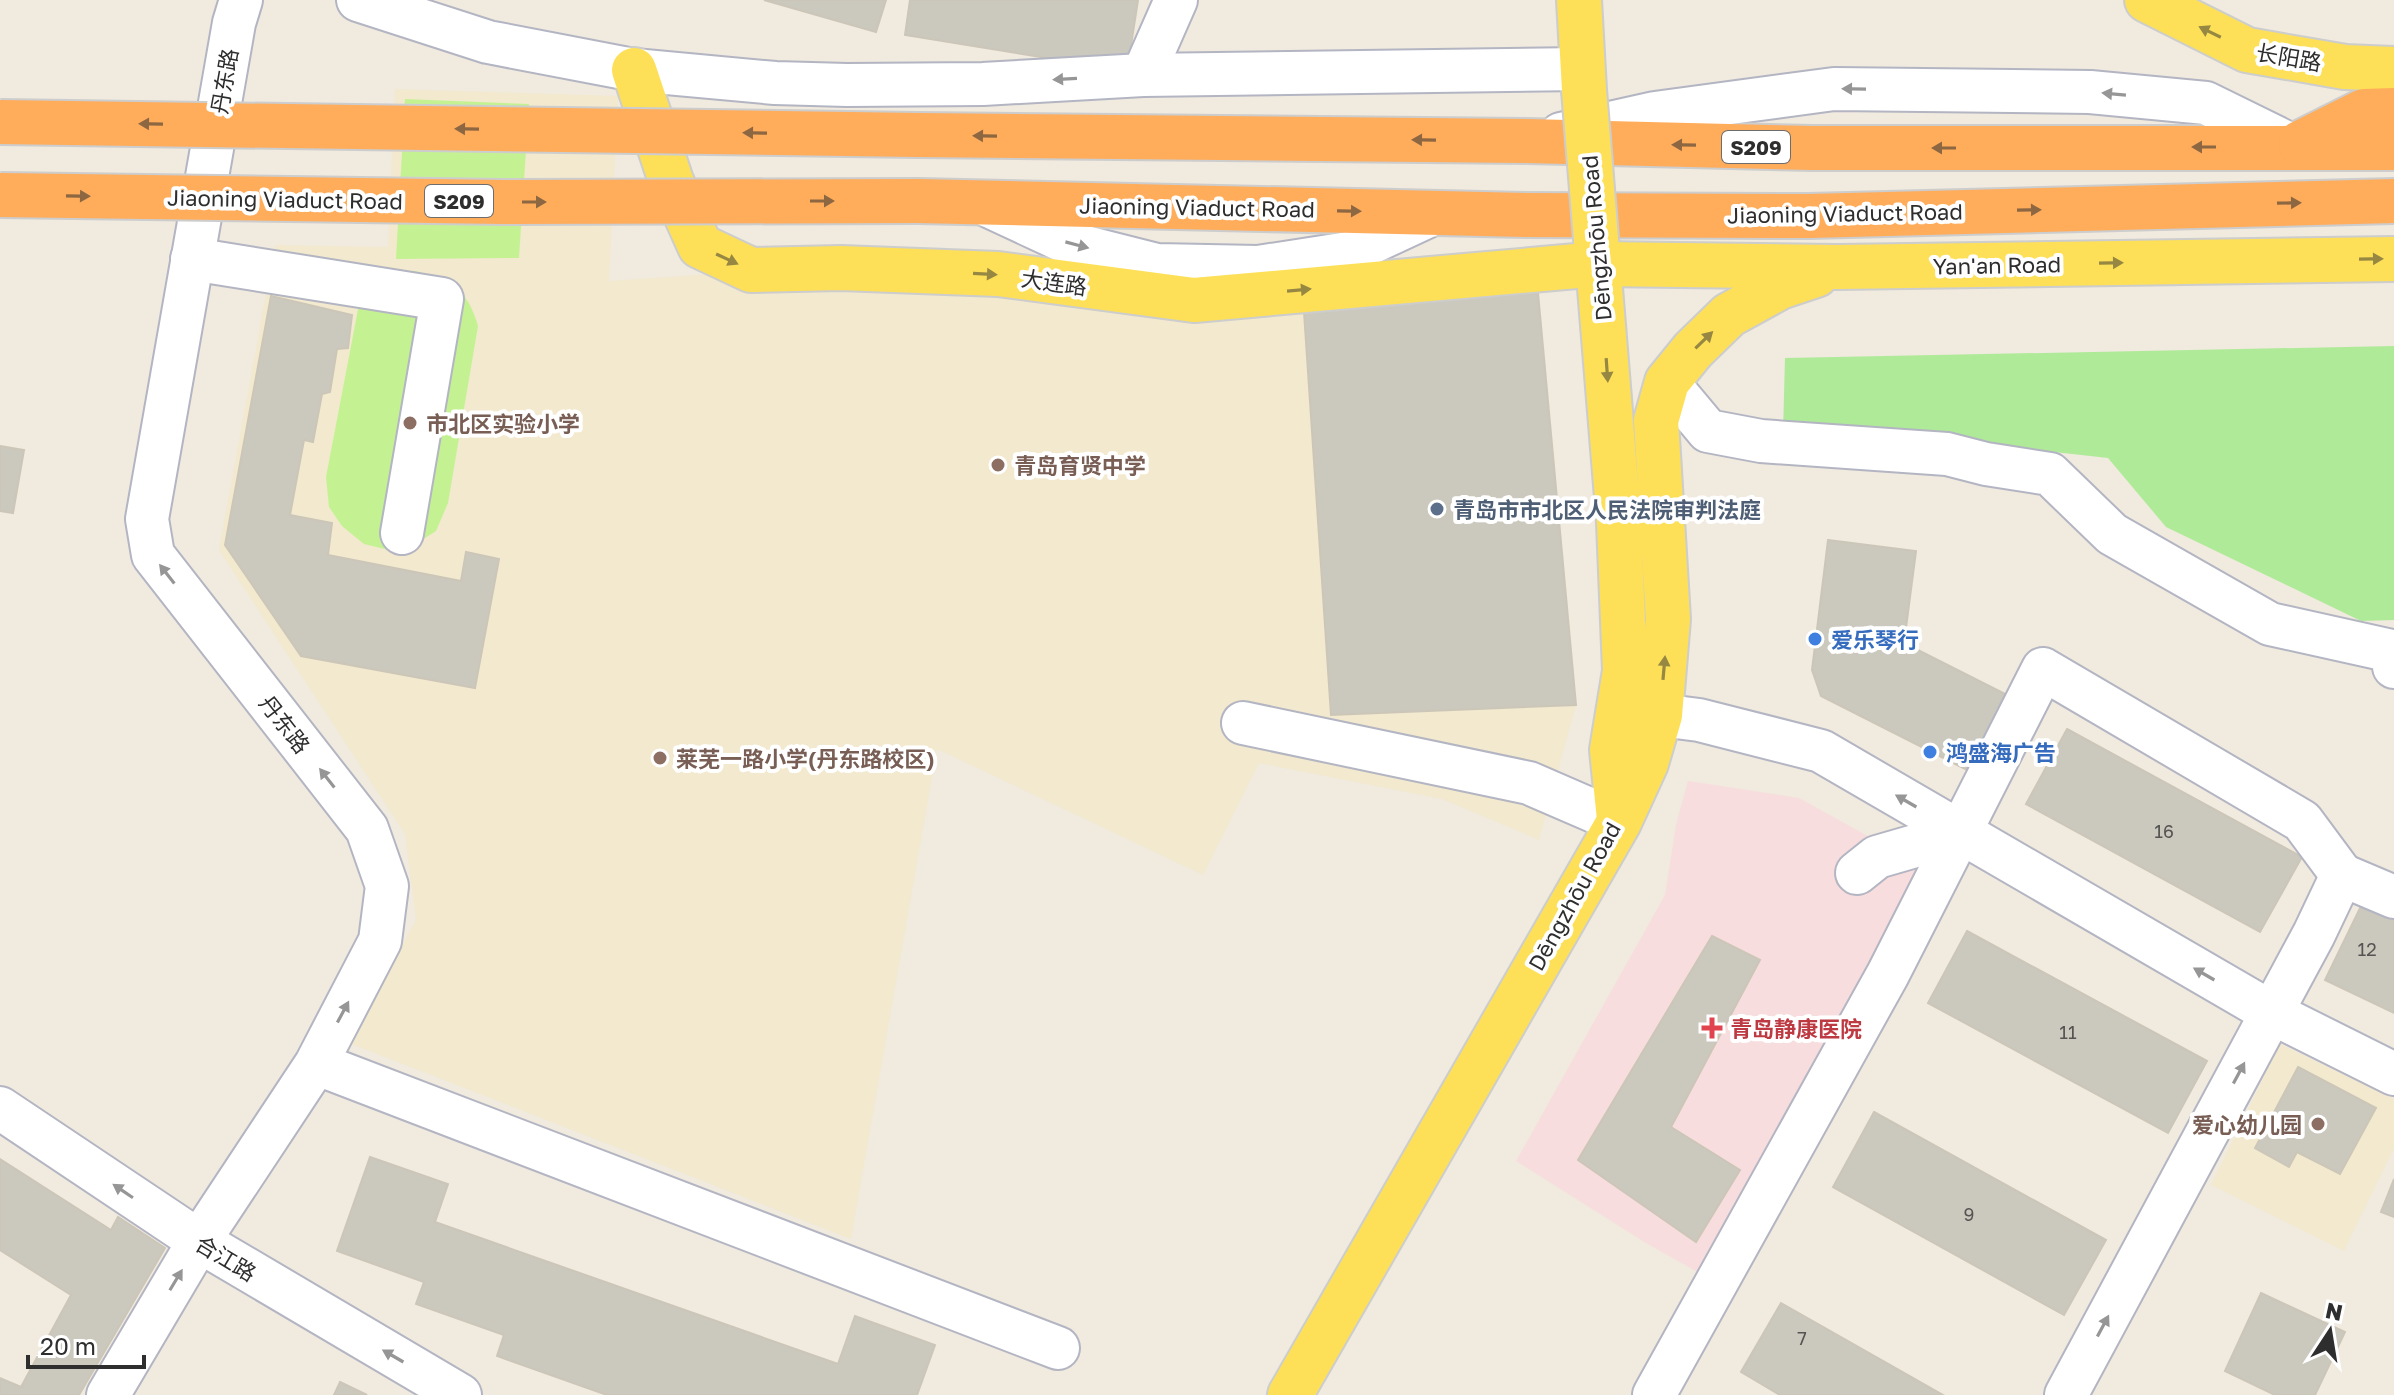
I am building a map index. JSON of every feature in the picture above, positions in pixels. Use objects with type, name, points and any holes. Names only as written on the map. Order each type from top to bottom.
[{"type":"highway","points":[[2293,146],[2364,111],[2394,110]]},
{"type":"highway","name":"S209","points":[[0,122],[1527,141],[1813,148],[2394,148]]},
{"type":"highway","name":"Jiaoning Viaduct Road","points":[[0,195],[504,202],[918,201],[1435,213],[1809,216],[2394,201]]},
{"type":"main road","name":"Dēngzhōu Road","points":[[1290,1395],[1619,822],[1612,750],[1625,671],[1619,522],[1579,0]]},
{"type":"main road","name":"长阳路","points":[[2147,0],[2247,50],[2345,67],[2394,69]]},
{"type":"main road","name":"大连路","points":[[634,70],[671,181],[700,246],[751,270],[841,268],[998,274],[1194,300],[1598,252]]},
{"type":"main road","name":"Yan'an Road","points":[[1598,252],[1837,267],[2394,259]]},
{"type":"main road","points":[[1619,822],[1646,763],[1660,715],[1668,619],[1656,421],[1667,382],[1693,350],[1729,315],[1780,287],[1837,267]]},
{"type":"street","name":"丹东路","points":[[108,1395],[199,1241],[316,1064],[380,941],[387,886],[367,829],[153,555],[147,519],[234,23],[241,0]]},
{"type":"street","points":[[358,0],[488,42],[634,70],[775,83],[983,84],[1143,75],[1583,80]]},
{"type":"street","points":[[1143,75],[1176,0]]},
{"type":"street","points":[[1527,141],[1655,113],[1834,89],[2090,92],[2206,103],[2293,146]]},
{"type":"street","points":[[980,202],[1066,242],[1157,265],[1258,267],[1349,253],[1435,213]]},
{"type":"street","points":[[192,259],[442,299],[402,533]]},
{"type":"street","points":[[1667,382],[1708,431],[1761,441],[1947,454],[2050,474],[2112,534],[2270,624],[2392,651],[2394,667]]},
{"type":"street","points":[[1654,1395],[1847,1052],[2043,669],[2302,821],[2342,875],[2394,897]]},
{"type":"street","points":[[1660,715],[1699,720],[1821,751],[2272,1013],[2394,1074]]},
{"type":"street","points":[[1243,723],[1529,783],[1619,822]]},
{"type":"street","points":[[1857,873],[1877,857],[1960,833]]},
{"type":"street","points":[[2066,1395],[2272,1013],[2342,875]]},
{"type":"street","points":[[328,1068],[1058,1348]]},
{"type":"street","name":"合江路","points":[[0,1108],[199,1241],[460,1395]]},
{"type":"shaded area","points":[[395,89],[618,96],[609,281],[711,274],[1304,312],[1331,715],[1576,705],[1539,840],[1442,799],[1259,763],[1203,875],[937,749],[851,1239],[349,1043],[416,920],[405,834],[219,550],[275,245],[388,247]]},
{"type":"shaded area","name":"青岛静康医院","points":[[1688,781],[1799,798],[1922,866],[1701,1274],[1516,1161],[1665,895],[1676,825]]},
{"type":"shaded area","name":"爱心幼儿园","points":[[2280,1044],[2394,1099],[2394,1148],[2344,1251],[2211,1185]]},
{"type":"green space","points":[[405,99],[529,104],[519,258],[396,259]]},
{"type":"green space","points":[[415,271],[456,288],[469,303],[478,326],[448,503],[436,531],[414,545],[389,550],[364,544],[342,526],[329,507],[326,477],[360,299],[393,272]]},
{"type":"green space","points":[[2394,346],[2394,620],[2361,621],[2166,527],[2108,458],[1940,439],[1783,433],[1785,358]]},
{"type":"building","points":[[764,0],[886,0],[876,32]]},
{"type":"building","points":[[910,0],[1138,0],[1127,71],[905,35]]},
{"type":"building","name":"青岛市市北区人民法院审判法庭","points":[[1538,293],[1576,705],[1331,715],[1304,312]]},
{"type":"building","points":[[271,296],[352,315],[348,348],[337,349],[330,392],[322,394],[313,442],[304,440],[290,515],[332,523],[328,555],[461,581],[466,552],[499,559],[475,688],[301,656],[225,545]]},
{"type":"building","points":[[0,446],[24,450],[13,513],[0,511]]},
{"type":"building","points":[[1828,540],[1916,551],[1904,643],[2009,696],[1971,772],[1821,696],[1812,670]]},
{"type":"building","points":[[2067,729],[2302,857],[2260,932],[2026,804]]},
{"type":"building","points":[[2362,904],[2394,919],[2394,1013],[2325,980]]},
{"type":"building","points":[[1967,931],[2207,1061],[2168,1133],[1928,1003]]},
{"type":"building","name":"青岛静康医院","points":[[1712,936],[1760,960],[1671,1127],[1740,1170],[1696,1242],[1578,1160]]},
{"type":"building","points":[[2298,1067],[2376,1108],[2340,1174],[2297,1152],[2289,1167],[2255,1148]]},
{"type":"building","points":[[1874,1112],[2106,1240],[2064,1315],[1833,1187]]},
{"type":"building","points":[[370,1157],[448,1184],[435,1222],[838,1364],[855,1316],[935,1345],[917,1395],[607,1395],[497,1356],[504,1335],[416,1304],[424,1282],[337,1251]]},
{"type":"building","points":[[0,1159],[111,1230],[118,1217],[165,1248],[79,1395],[0,1395],[0,1378],[21,1387],[71,1295],[0,1250]]},
{"type":"building","points":[[2394,1179],[2394,1217],[2381,1212]]},
{"type":"building","points":[[2261,1293],[2345,1332],[2315,1395],[2275,1395],[2225,1371]]},
{"type":"building","points":[[1781,1303],[1943,1395],[1780,1395],[1741,1372]]},
{"type":"building","points":[[340,1382],[367,1395],[334,1395]]},
{"type":"place","name":"市北区实验小学","points":[[410,423]]},
{"type":"place","name":"青岛育贤中学","points":[[998,465]]},
{"type":"place","name":"青岛市市北区人民法院审判法庭","points":[[1437,509]]},
{"type":"place","name":"爱乐琴行","points":[[1815,639]]},
{"type":"place","name":"鸿盛海广告","points":[[1930,752]]},
{"type":"place","name":"莱芜一路小学(丹东路校区)","points":[[660,758]]},
{"type":"place","name":"青岛静康医院","points":[[1712,1028]]},
{"type":"place","name":"爱心幼儿园","points":[[2318,1124]]}]
